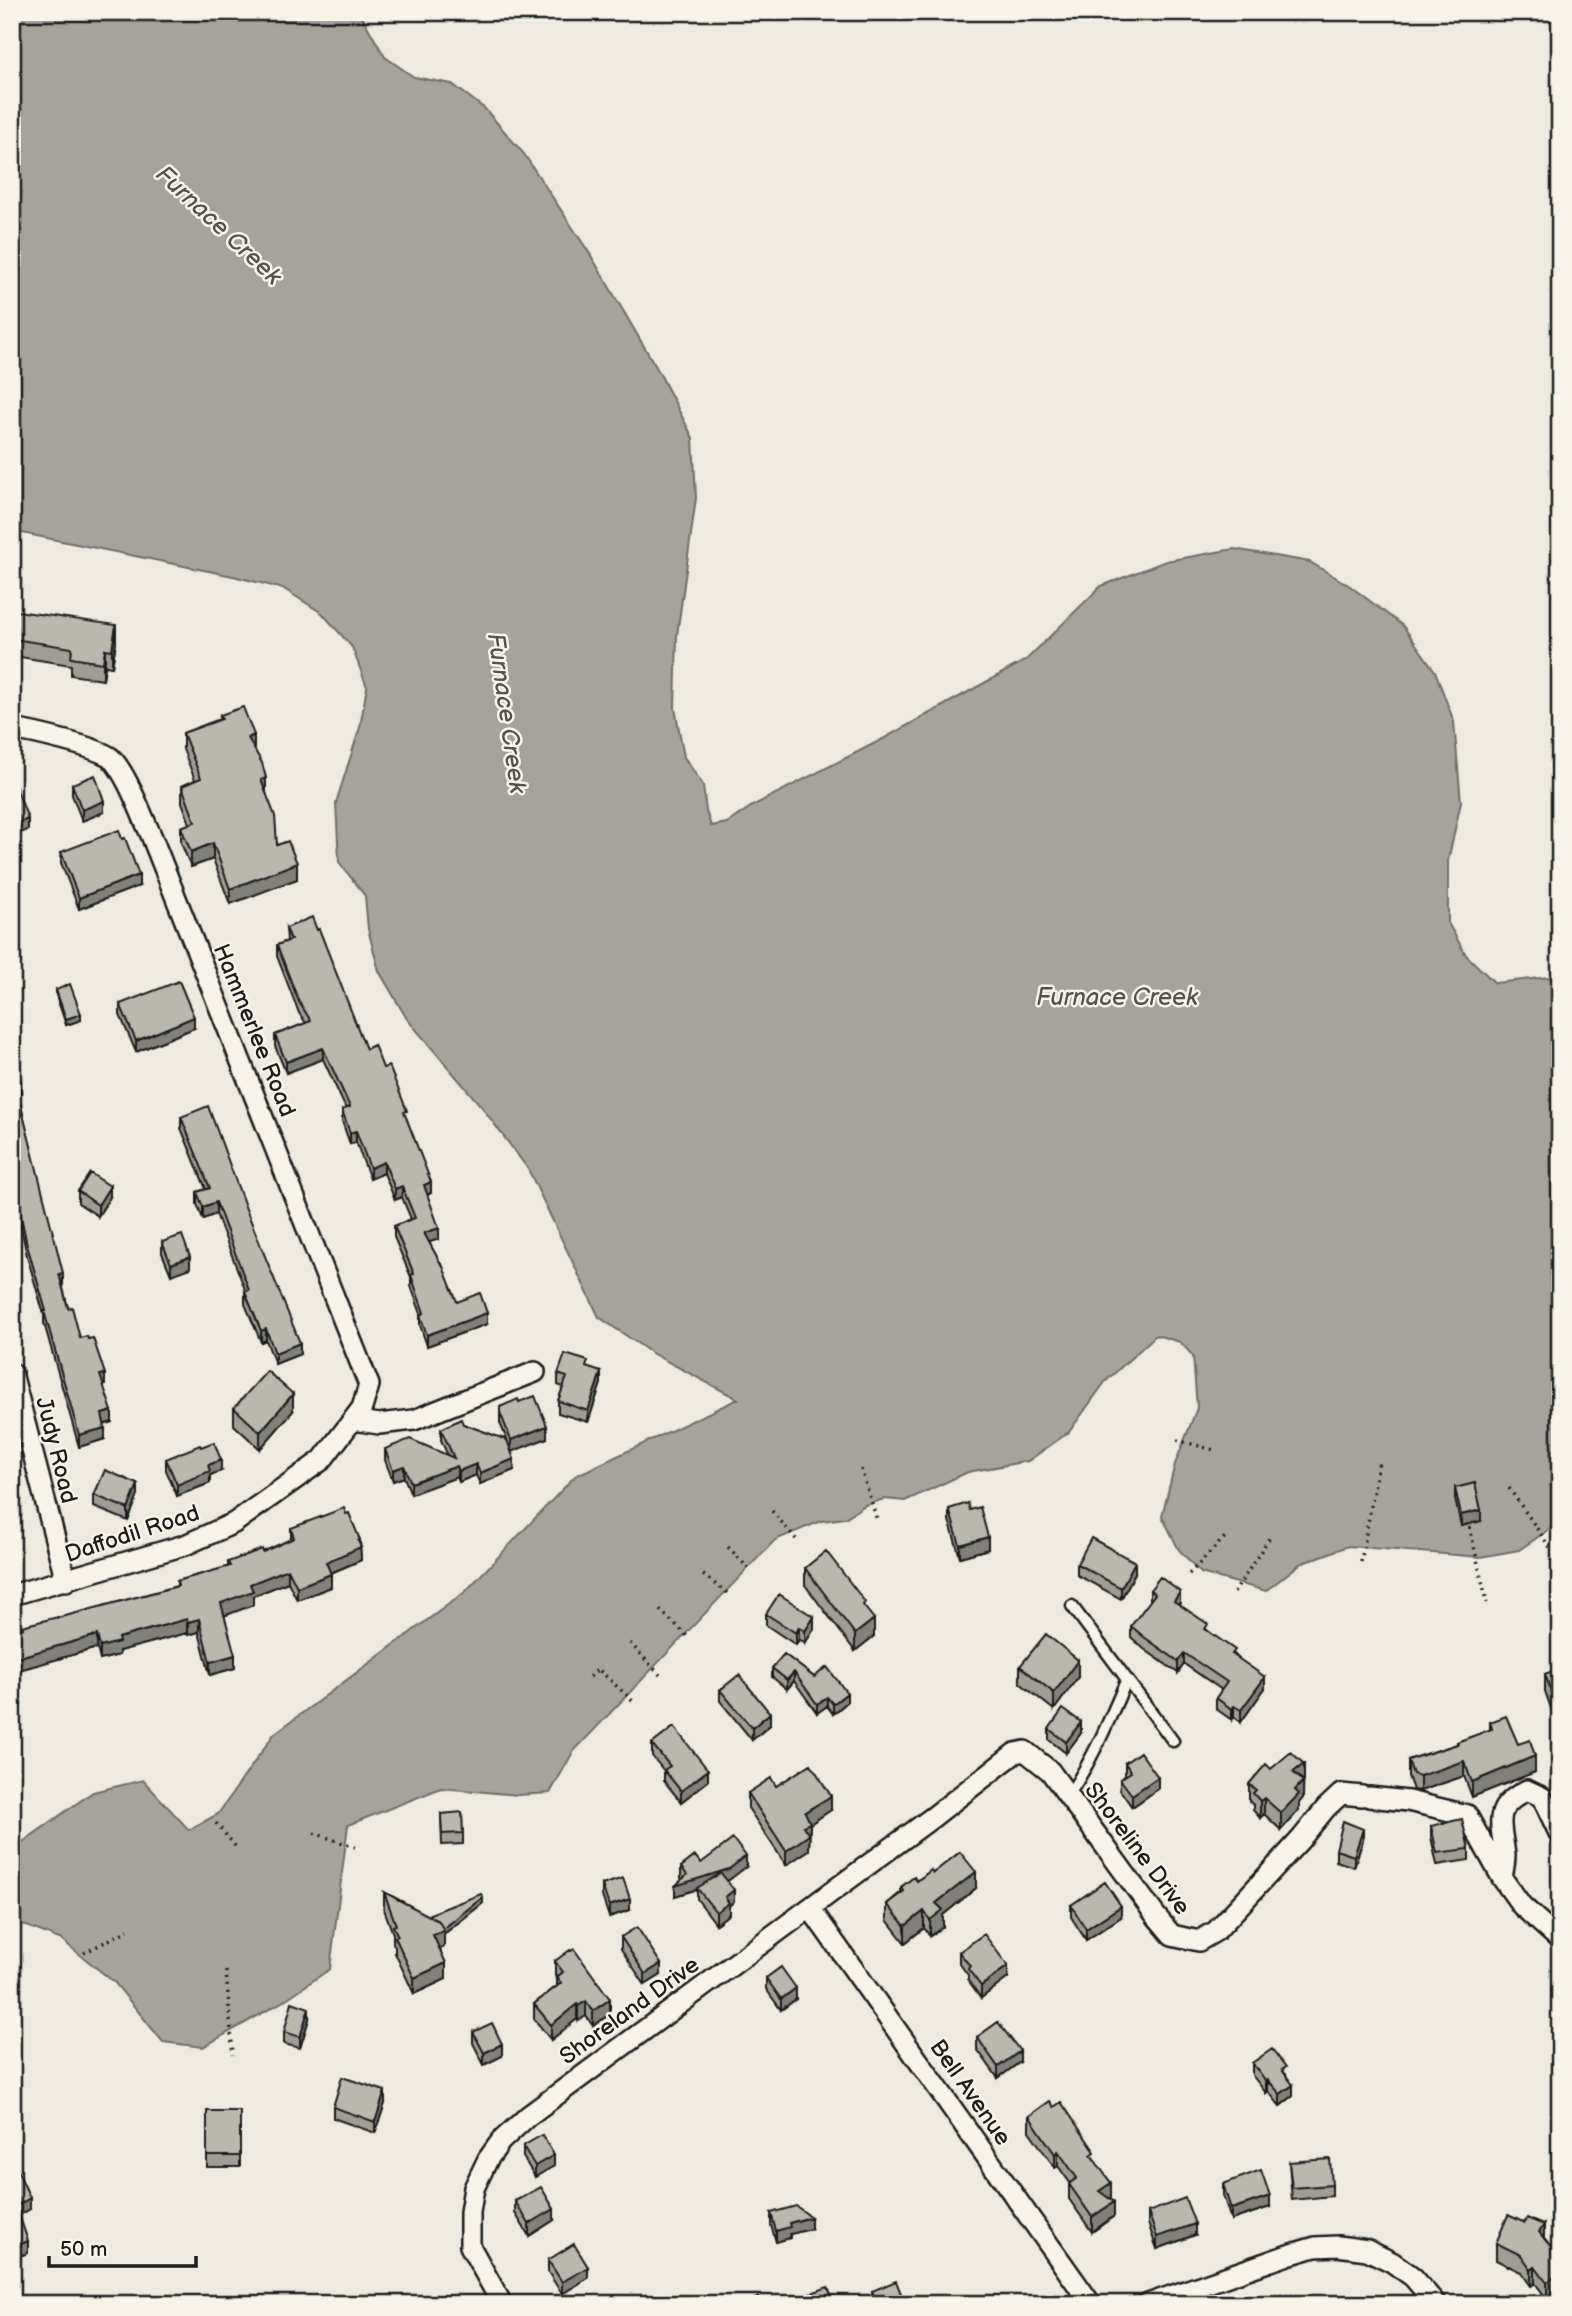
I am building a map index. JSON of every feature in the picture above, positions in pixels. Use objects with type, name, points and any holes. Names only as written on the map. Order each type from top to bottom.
[{"type":"street","name":"Hammerlee Road","points":[[12,729],[94,750],[110,758],[127,783],[151,835],[369,1385],[362,1408],[353,1420]]},
{"type":"street","points":[[353,1420],[379,1424],[414,1420],[535,1372]]},
{"type":"street","name":"Judy Road","points":[[12,1373],[66,1581]]},
{"type":"street","name":"Daffodil Road","points":[[12,1595],[185,1545],[234,1523],[322,1460],[353,1420]]},
{"type":"street","name":"Shoreline Drive","points":[[933,1817],[1014,1753],[1025,1751],[1050,1771],[1172,1935],[1199,1941],[1216,1931],[1341,1794],[1408,1801],[1467,1815],[1502,1878],[1522,1906],[1560,1940]]},
{"type":"street","points":[[1502,1878],[1505,1858],[1499,1826],[1505,1807],[1517,1795],[1527,1790],[1542,1797],[1560,1835]]},
{"type":"street","name":"Shoreland Drive","points":[[502,2304],[470,2246],[474,2188],[488,2159],[501,2141],[528,2116],[933,1817]]},
{"type":"street","name":"Bell Avenue","points":[[810,1908],[1091,2304]]},
{"type":"street","points":[[1148,2304],[1288,2255],[1315,2247],[1338,2246],[1367,2250],[1392,2262],[1413,2277],[1436,2304]]},
{"type":"lane","points":[[1072,1606],[1173,1741]]},
{"type":"lane","points":[[1068,1796],[1105,1734],[1126,1681]]},
{"type":"path","points":[[1177,1440],[1214,1450]]},
{"type":"path","points":[[1361,1562],[1379,1461]]},
{"type":"path","points":[[861,1469],[877,1520]]},
{"type":"path","points":[[1509,1489],[1550,1549]]},
{"type":"path","points":[[772,1511],[796,1539]]},
{"type":"path","points":[[1467,1513],[1487,1603]]},
{"type":"path","points":[[1189,1574],[1228,1534]]},
{"type":"path","points":[[1234,1593],[1270,1537]]},
{"type":"path","points":[[728,1547],[751,1571]]},
{"type":"path","points":[[703,1575],[730,1595]]},
{"type":"path","points":[[660,1610],[687,1636]]},
{"type":"path","points":[[630,1643],[660,1675]]},
{"type":"path","points":[[590,1677],[598,1669],[634,1702]]},
{"type":"path","points":[[216,1823],[236,1847]]},
{"type":"path","points":[[314,1833],[355,1847]]},
{"type":"path","points":[[84,1954],[128,1930]]},
{"type":"path","points":[[226,1971],[233,2054]]},
{"type":"water","name":"Furnace Creek","points":[[12,12],[359,12],[385,57],[414,77],[452,84],[485,109],[524,154],[590,254],[659,372],[693,438],[696,498],[677,635],[675,708],[684,757],[703,785],[711,826],[727,823],[752,806],[883,739],[1026,660],[1101,586],[1166,561],[1234,549],[1310,562],[1350,586],[1403,626],[1435,671],[1454,722],[1461,802],[1448,861],[1448,923],[1466,955],[1495,983],[1549,977],[1560,969],[1560,1522],[1519,1550],[1480,1557],[1348,1546],[1300,1564],[1266,1591],[1201,1573],[1179,1550],[1162,1516],[1175,1464],[1197,1408],[1193,1356],[1180,1342],[1156,1335],[1105,1382],[1069,1432],[1028,1461],[968,1472],[905,1501],[884,1499],[865,1505],[845,1518],[821,1521],[775,1540],[573,1752],[550,1793],[518,1795],[441,1788],[348,1825],[330,1969],[282,2002],[203,2047],[163,2042],[115,1983],[62,1940],[12,1920],[12,1844],[17,1846],[93,1792],[143,1780],[189,1830],[218,1814],[274,1734],[465,1592],[575,1476],[738,1399],[653,1354],[599,1317],[528,1169],[481,1106],[407,1019],[379,971],[368,929],[365,896],[339,862],[336,803],[360,727],[367,687],[352,647],[322,613],[284,589],[12,531]]},
{"type":"building","points":[[17,611],[116,625],[112,650],[105,649],[103,663],[71,658],[72,648],[13,639]]},
{"type":"building","points":[[243,707],[254,735],[248,738],[262,763],[266,778],[261,780],[275,816],[277,845],[288,841],[297,863],[230,889],[213,843],[191,852],[181,827],[195,822],[182,786],[201,778],[183,733],[222,719],[220,715]]},
{"type":"building","points":[[95,775],[104,801],[82,810],[72,784]]},
{"type":"building","points":[[12,777],[28,819],[12,825]]},
{"type":"building","points":[[119,830],[122,839],[125,838],[139,875],[79,898],[61,852]]},
{"type":"building","points":[[312,917],[366,1049],[374,1045],[383,1068],[389,1066],[407,1111],[404,1112],[431,1182],[424,1185],[439,1228],[424,1233],[442,1264],[457,1302],[480,1293],[487,1313],[427,1335],[420,1315],[424,1313],[411,1275],[414,1274],[394,1226],[415,1218],[402,1186],[395,1189],[384,1162],[370,1168],[356,1131],[350,1133],[342,1110],[350,1107],[323,1048],[286,1062],[275,1035],[311,1021],[299,1002],[277,945],[291,940],[286,928]]},
{"type":"building","points":[[179,981],[194,1017],[136,1041],[120,1004]]},
{"type":"building","points":[[70,984],[81,1014],[66,1019],[56,990]]},
{"type":"building","points":[[12,1054],[21,1081],[15,1083],[63,1273],[59,1274],[68,1308],[72,1307],[80,1338],[93,1338],[105,1374],[100,1375],[112,1411],[102,1414],[105,1428],[79,1435],[44,1311],[12,1179]]},
{"type":"building","points":[[208,1106],[300,1343],[275,1353],[266,1329],[261,1331],[245,1292],[249,1290],[216,1202],[203,1207],[197,1192],[210,1188],[181,1117]]},
{"type":"building","points":[[90,1173],[110,1186],[98,1205],[78,1191]]},
{"type":"building","points":[[182,1235],[190,1257],[171,1264],[162,1242]]},
{"type":"building","points":[[565,1354],[588,1361],[586,1367],[601,1372],[588,1411],[558,1401],[567,1377],[558,1374]]},
{"type":"building","points":[[267,1371],[293,1394],[260,1432],[234,1408]]},
{"type":"building","points":[[535,1396],[547,1426],[511,1440],[500,1407],[518,1399],[519,1402]]},
{"type":"building","points":[[461,1419],[463,1424],[507,1440],[514,1459],[480,1473],[476,1464],[459,1471],[457,1466],[411,1483],[404,1466],[393,1470],[385,1449],[410,1439],[454,1458],[441,1429]]},
{"type":"building","points":[[214,1442],[221,1460],[208,1465],[210,1471],[177,1485],[166,1459]]},
{"type":"building","points":[[105,1470],[138,1484],[128,1509],[94,1495]]},
{"type":"building","points":[[1475,1483],[1481,1510],[1461,1515],[1455,1488]]},
{"type":"building","points":[[968,1503],[970,1510],[980,1507],[988,1537],[960,1545],[949,1509]]},
{"type":"building","points":[[344,1508],[346,1514],[349,1513],[361,1547],[326,1562],[331,1574],[297,1587],[288,1569],[250,1584],[253,1591],[221,1603],[235,1655],[210,1662],[199,1619],[188,1622],[187,1619],[118,1638],[119,1642],[100,1647],[97,1635],[12,1659],[12,1631],[23,1628],[22,1626],[178,1586],[177,1581],[230,1566],[228,1562],[262,1549],[263,1552],[294,1538],[291,1528]]},
{"type":"building","points":[[1091,1538],[1135,1562],[1121,1588],[1077,1564]]},
{"type":"building","points":[[826,1551],[865,1602],[863,1605],[874,1619],[855,1634],[805,1568]]},
{"type":"building","points":[[1160,1577],[1180,1592],[1174,1601],[1208,1624],[1205,1629],[1235,1650],[1232,1654],[1265,1677],[1241,1710],[1234,1706],[1232,1709],[1216,1698],[1227,1682],[1184,1653],[1178,1661],[1131,1626],[1155,1594],[1150,1590]]},
{"type":"building","points":[[779,1594],[814,1617],[805,1631],[799,1627],[796,1633],[766,1614]]},
{"type":"building","points":[[1046,1634],[1078,1660],[1054,1693],[1020,1666]]},
{"type":"building","points":[[784,1654],[814,1677],[827,1667],[847,1693],[833,1704],[827,1697],[817,1704],[794,1672],[787,1680],[772,1668]]},
{"type":"building","points":[[1560,1669],[1560,1717],[1545,1674]]},
{"type":"building","points":[[739,1675],[770,1713],[752,1728],[720,1690]]},
{"type":"building","points":[[1063,1709],[1081,1722],[1066,1742],[1049,1729]]},
{"type":"building","points":[[1506,1716],[1518,1744],[1530,1740],[1535,1756],[1472,1782],[1464,1761],[1420,1776],[1413,1774],[1408,1760],[1458,1744],[1457,1742],[1492,1729],[1490,1722]]},
{"type":"building","points":[[674,1727],[708,1770],[681,1791],[664,1770],[670,1766],[652,1744]]},
{"type":"building","points":[[1140,1752],[1158,1777],[1132,1795],[1120,1779],[1131,1772],[1125,1763]]},
{"type":"building","points":[[1291,1752],[1304,1764],[1293,1772],[1303,1781],[1295,1790],[1299,1794],[1281,1813],[1264,1798],[1260,1801],[1253,1793],[1256,1790],[1249,1784],[1266,1764],[1271,1769]]},
{"type":"building","points":[[811,1764],[831,1796],[805,1812],[810,1823],[803,1826],[809,1835],[786,1851],[748,1793],[771,1778],[776,1786]]},
{"type":"building","points":[[462,1812],[463,1833],[442,1834],[441,1814]]},
{"type":"building","points":[[1462,1819],[1469,1849],[1437,1853],[1431,1826]]},
{"type":"building","points":[[1343,1821],[1363,1829],[1354,1856],[1336,1850]]},
{"type":"building","points":[[733,1839],[746,1856],[729,1869],[675,1886],[687,1875],[681,1867],[695,1856],[701,1863]]},
{"type":"building","points":[[960,1852],[976,1872],[936,1903],[943,1910],[930,1920],[924,1911],[905,1926],[887,1904],[904,1891],[901,1887],[914,1877],[917,1881],[931,1870],[933,1873]]},
{"type":"building","points":[[721,1873],[734,1890],[725,1897],[729,1903],[716,1912],[697,1888]]},
{"type":"building","points":[[623,1878],[630,1899],[609,1906],[602,1885]]},
{"type":"building","points":[[1105,1882],[1121,1906],[1086,1929],[1071,1905]]},
{"type":"building","points":[[384,1892],[439,1921],[444,1931],[433,1935],[446,1963],[414,1978],[395,1937],[398,1936],[393,1926],[396,1925]]},
{"type":"building","points":[[481,1894],[483,1897],[443,1929],[439,1921],[430,1914]]},
{"type":"building","points":[[637,1927],[661,1964],[645,1974],[621,1937]]},
{"type":"building","points":[[984,1934],[1008,1966],[981,1986],[959,1952]]},
{"type":"building","points":[[574,1949],[610,1999],[593,2011],[586,2001],[578,2006],[577,2004],[551,2025],[534,2004],[561,1983],[557,1977],[563,1972],[555,1961]]},
{"type":"building","points":[[781,1967],[796,1988],[781,1999],[766,1978]]},
{"type":"building","points":[[292,2002],[309,2008],[300,2037],[284,2032]]},
{"type":"building","points":[[998,2022],[1020,2051],[998,2067],[977,2037]]},
{"type":"building","points":[[492,2023],[502,2044],[484,2053],[473,2032]]},
{"type":"building","points":[[1272,2049],[1286,2067],[1282,2070],[1293,2085],[1280,2094],[1268,2080],[1266,2082],[1252,2063]]},
{"type":"building","points":[[342,2077],[385,2091],[375,2122],[333,2107]]},
{"type":"building","points":[[1050,2101],[1054,2107],[1061,2102],[1095,2152],[1091,2155],[1111,2183],[1099,2191],[1114,2202],[1092,2217],[1069,2184],[1077,2178],[1058,2151],[1055,2154],[1029,2116]]},
{"type":"building","points":[[207,2111],[240,2111],[240,2156],[207,2156]]},
{"type":"building","points":[[542,2135],[554,2155],[535,2166],[523,2146]]},
{"type":"building","points":[[12,2158],[30,2198],[16,2206],[28,2241],[16,2246],[12,2236]]},
{"type":"building","points":[[1330,2159],[1332,2185],[1292,2188],[1289,2162]]},
{"type":"building","points":[[1261,2170],[1270,2196],[1231,2209],[1223,2184]]},
{"type":"building","points":[[541,2187],[554,2209],[529,2224],[515,2201]]},
{"type":"building","points":[[1185,2198],[1195,2224],[1157,2237],[1148,2212]]},
{"type":"building","points":[[796,2206],[811,2217],[789,2223],[790,2227],[776,2231],[771,2213]]},
{"type":"building","points":[[1508,2215],[1525,2223],[1527,2218],[1544,2225],[1539,2232],[1560,2259],[1560,2273],[1547,2282],[1535,2266],[1531,2269],[1521,2255],[1496,2243]]},
{"type":"building","points":[[574,2244],[588,2267],[562,2282],[548,2260]]},
{"type":"building","points":[[896,2281],[905,2304],[877,2304],[872,2291]]},
{"type":"building","points":[[828,2287],[834,2304],[806,2304],[803,2296]]},
{"type":"building","points":[[759,2297],[762,2304],[744,2304]]}]
